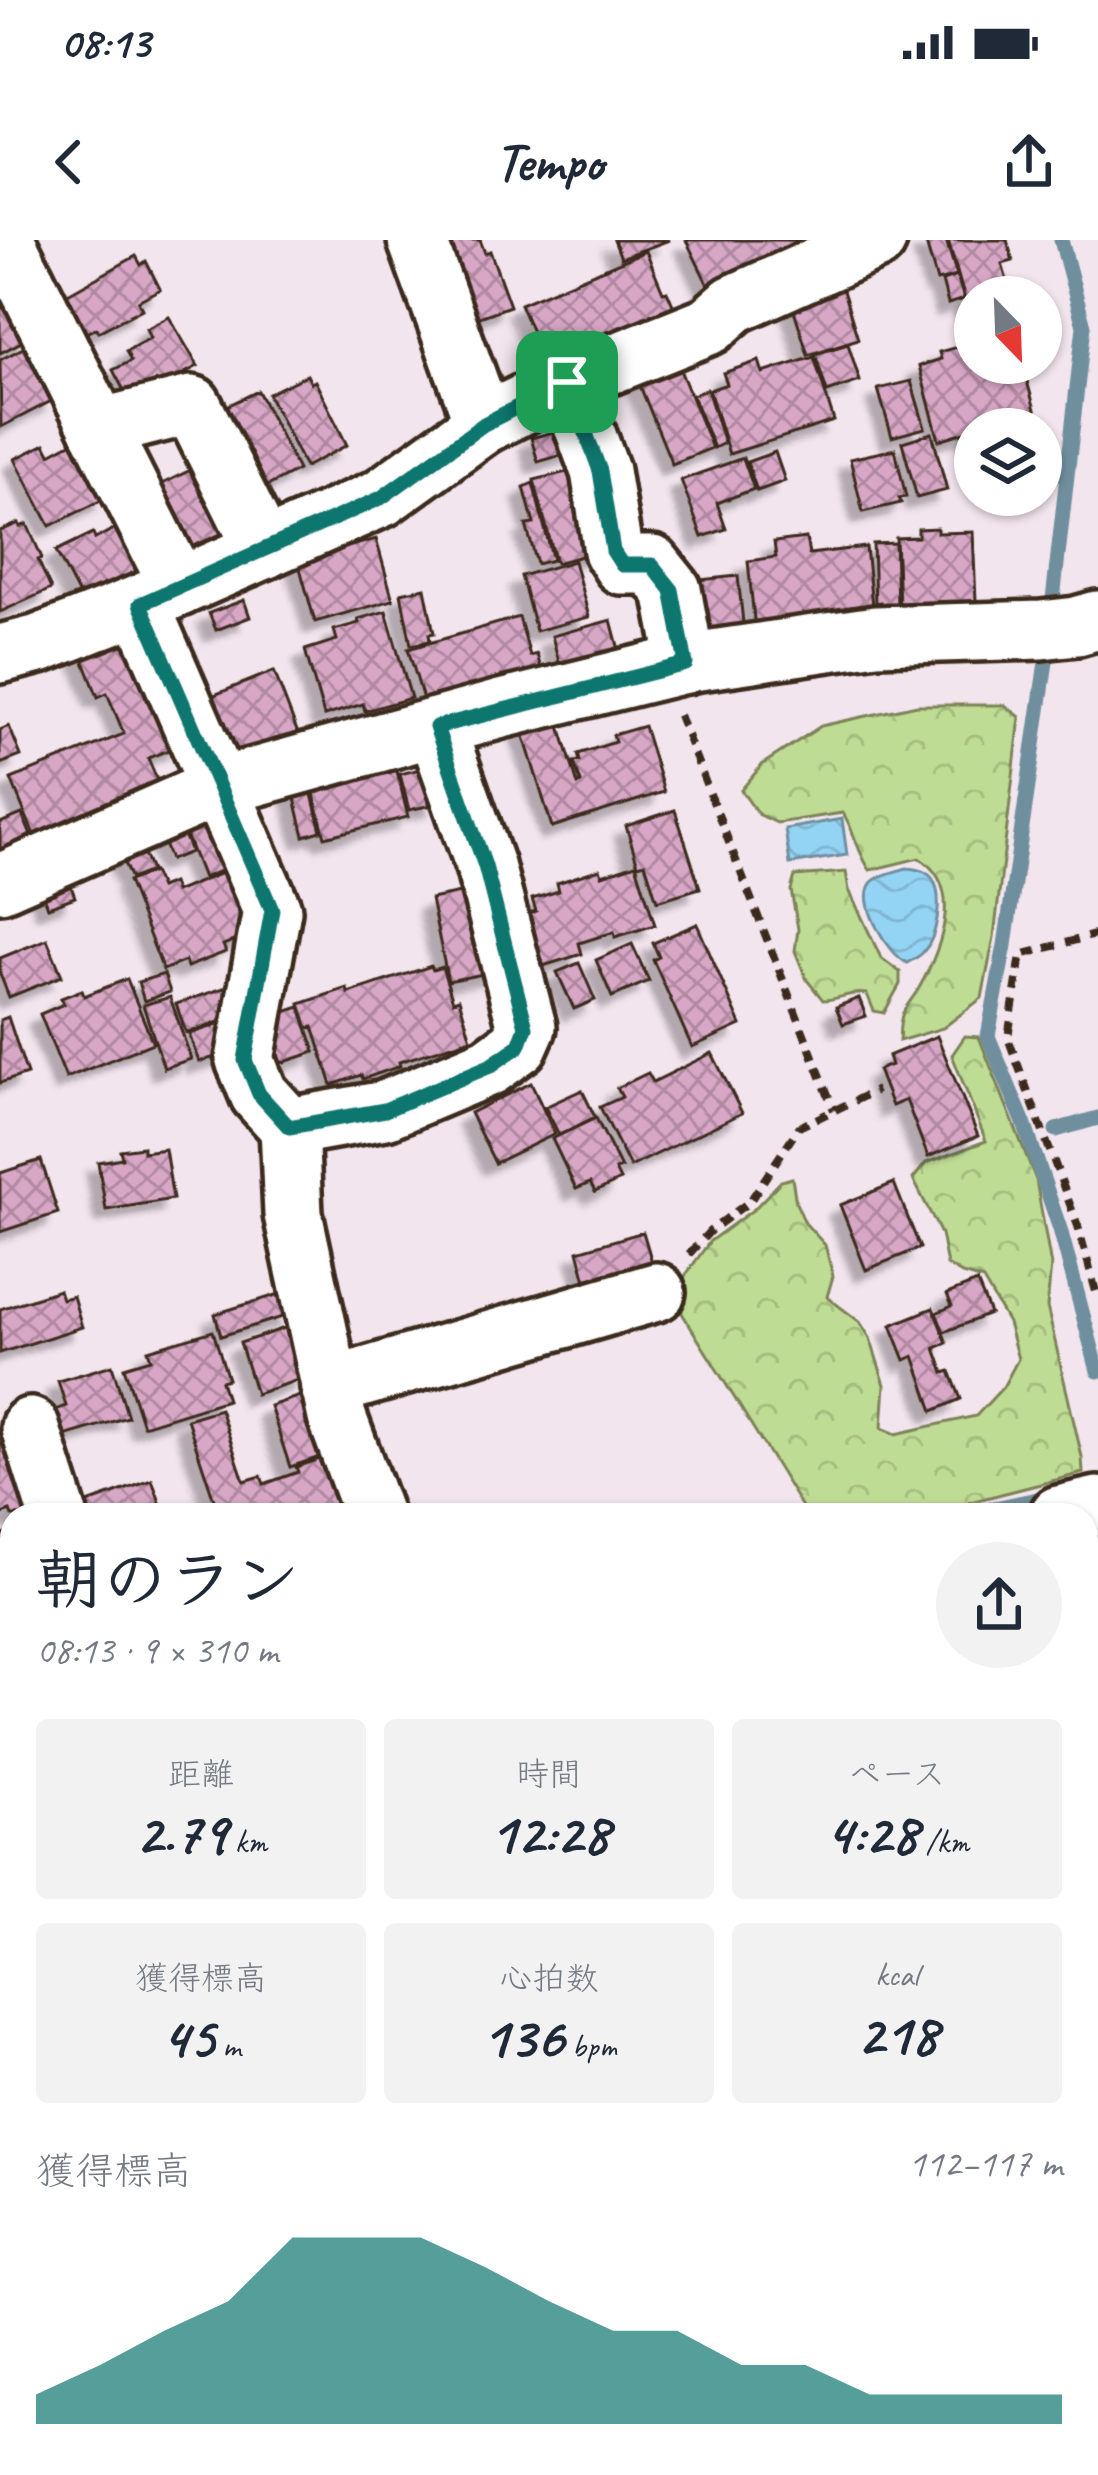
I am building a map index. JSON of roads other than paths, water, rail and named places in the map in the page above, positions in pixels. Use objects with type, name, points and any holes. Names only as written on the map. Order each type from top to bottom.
[{"type":"street","points":[[5,240],[99,428],[159,596],[219,787],[272,910],[245,1060],[259,1094],[289,1127],[293,1214],[337,1417],[369,1503]]},
{"type":"street","points":[[417,240],[484,424]]},
{"type":"street","points":[[0,654],[39,644],[159,596],[381,498],[484,424],[567,382],[710,325],[734,304],[877,240]]},
{"type":"street","points":[[567,382],[600,471],[613,551],[622,565],[652,565],[672,590],[674,667]]},
{"type":"street","points":[[99,428],[192,405],[264,550]]},
{"type":"street","points":[[0,883],[219,787],[674,667],[875,635],[1069,625]]},
{"type":"street","points":[[289,1127],[385,1110],[427,1093],[490,1066],[519,1046],[526,1027],[485,866],[436,727]]},
{"type":"street","points":[[330,1387],[656,1292]]},
{"type":"street","points":[[30,1426],[54,1503]]},
{"type":"water","points":[[842,819],[847,855],[790,864],[785,829]]},
{"type":"water","points":[[907,868],[932,878],[938,907],[929,945],[907,963],[884,939],[871,914],[868,891],[872,882]]},
{"type":"waterway","points":[[1051,617],[1084,326],[1061,240]]},
{"type":"waterway","points":[[1049,641],[988,1036],[1060,1229],[1098,1371]]},
{"type":"waterway","points":[[1056,1130],[1098,1118]]},
{"type":"waterway","points":[[1018,1503],[1052,1496]]}]
